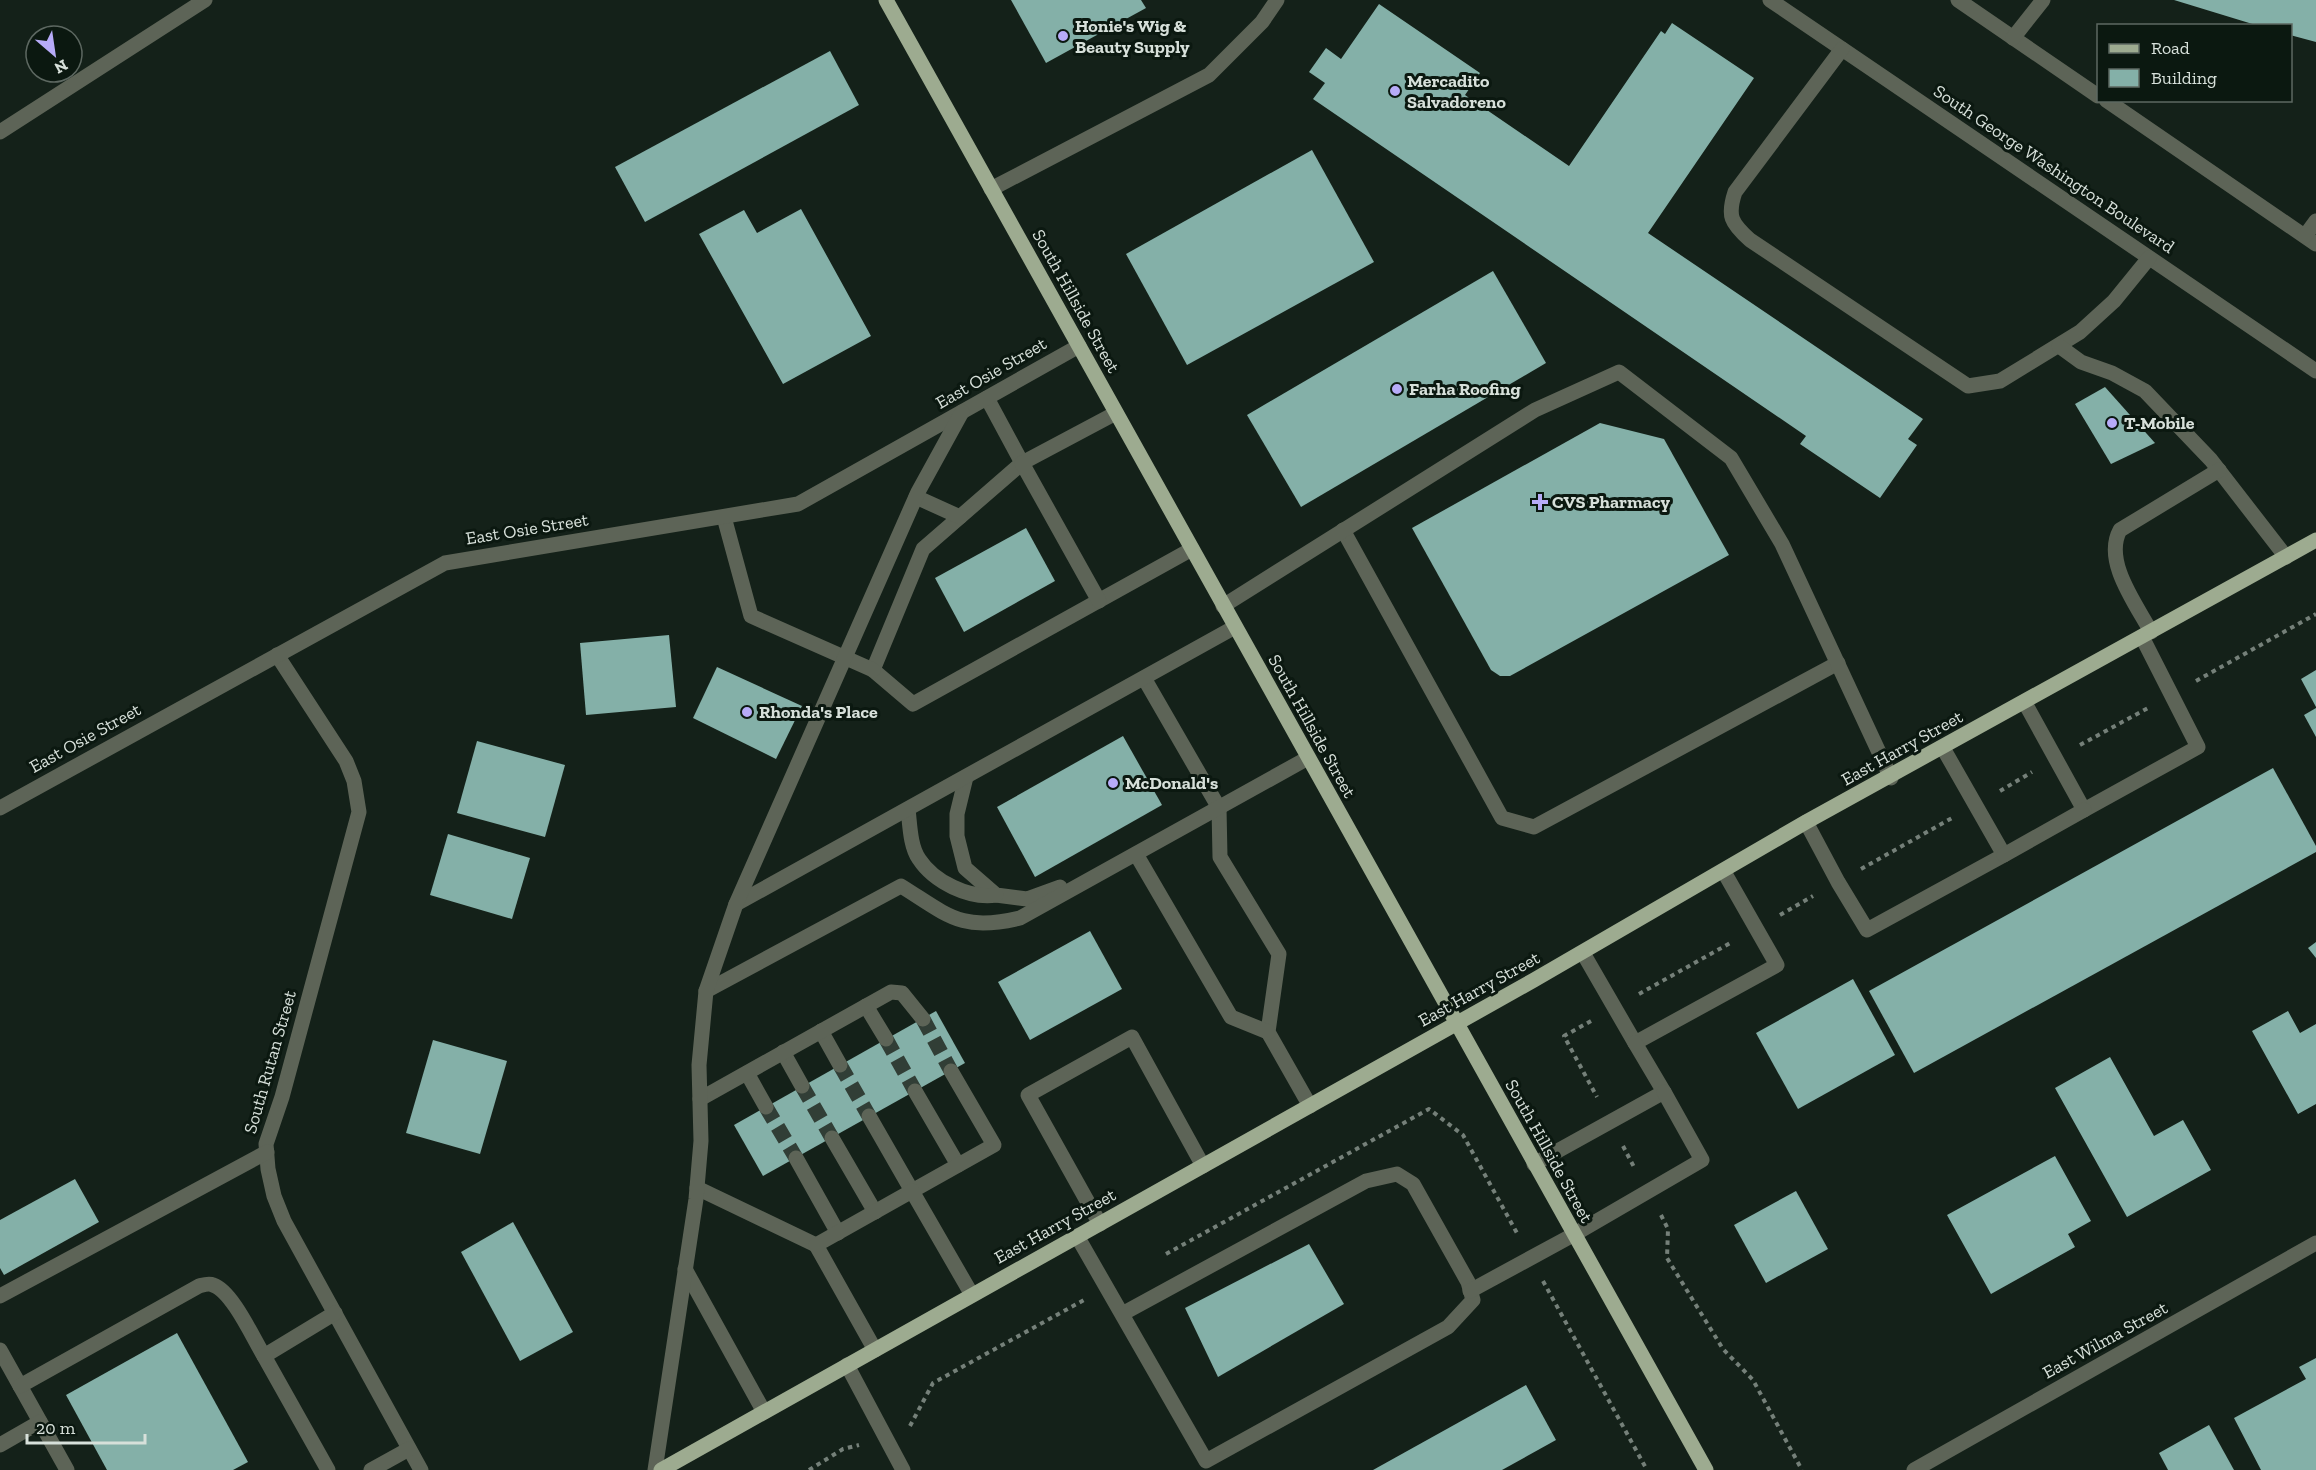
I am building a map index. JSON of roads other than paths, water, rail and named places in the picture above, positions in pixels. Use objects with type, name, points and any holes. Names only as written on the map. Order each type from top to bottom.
[{"type":"main road","name":"South Hillside Street","points":[[886,0],[1706,1470]]},
{"type":"main road","name":"East Harry Street","points":[[661,1470],[1583,953],[1724,873],[1806,822],[2025,703],[2316,540]]},
{"type":"street","points":[[0,132],[205,0]]},
{"type":"street","points":[[991,189],[1209,75],[1262,22],[1277,0]]},
{"type":"street","name":"South George Washington Boulevard","points":[[1770,0],[2316,371]]},
{"type":"street","points":[[1958,0],[2097,95]]},
{"type":"street","points":[[2013,38],[2043,0]]},
{"type":"street","points":[[1842,49],[1735,192],[1729,209],[1735,227],[1750,240],[1968,386],[2000,381],[2080,332],[2114,301],[2149,258]]},
{"type":"street","points":[[2109,102],[2311,240],[2316,221]]},
{"type":"street","name":"East Osie Street","points":[[0,808],[445,563],[798,504],[1079,346]]},
{"type":"street","points":[[2058,346],[2081,362],[2112,373],[2145,391],[2218,470],[2286,557]]},
{"type":"street","points":[[1223,606],[1535,410],[1619,372],[1731,458],[1782,544],[1891,777]]},
{"type":"street","points":[[987,398],[1099,601]]},
{"type":"street","points":[[655,1470],[697,1188],[701,1141],[699,1065],[706,991],[736,904],[844,658],[916,497],[962,412]]},
{"type":"street","points":[[873,670],[924,549],[1022,463],[1116,413]]},
{"type":"street","points":[[1806,822],[1838,882],[1868,930],[2198,747],[2171,695],[2122,577],[2115,539],[2120,530],[2218,470]]},
{"type":"street","points":[[916,497],[960,517]]},
{"type":"street","points":[[724,517],[751,616],[873,670],[913,704],[1192,549]]},
{"type":"street","points":[[1343,530],[1502,818],[1534,827],[1838,663]]},
{"type":"street","points":[[736,904],[1235,627]]},
{"type":"street","name":"South Rutan Street","points":[[277,655],[346,760],[354,781],[359,812],[282,1097],[266,1144],[274,1196],[285,1221],[421,1470]]},
{"type":"street","points":[[1144,678],[1219,808],[1220,857],[1279,954],[1268,1032],[1310,1106]]},
{"type":"street","points":[[2025,703],[2084,810]]},
{"type":"street","points":[[1943,748],[2004,855]]},
{"type":"street","points":[[706,991],[901,886],[954,920],[990,925],[1020,918],[1308,758]]},
{"type":"street","points":[[966,777],[957,814],[957,836],[965,868],[996,896]]},
{"type":"street","points":[[908,809],[912,842],[918,859],[939,881],[982,897],[1027,899],[1110,869]]},
{"type":"street","points":[[1136,854],[1231,1017],[1268,1032]]},
{"type":"street","points":[[1635,1043],[1778,965],[1724,873]]},
{"type":"street","points":[[1470,1291],[1574,1235],[1702,1160],[1583,953]]},
{"type":"street","points":[[700,1099],[891,992],[902,993],[923,1019]]},
{"type":"street","points":[[866,1006],[886,1039]]},
{"type":"street","points":[[821,1031],[840,1065]]},
{"type":"street","points":[[1100,1224],[1028,1095],[1132,1037],[1203,1166]]},
{"type":"street","points":[[783,1052],[802,1086]]},
{"type":"street","points":[[816,1245],[994,1145],[951,1071]]},
{"type":"street","points":[[747,1073],[766,1107]]},
{"type":"street","points":[[915,1090],[958,1165]]},
{"type":"street","points":[[1534,1164],[1664,1092]]},
{"type":"street","points":[[869,1116],[972,1295]]},
{"type":"street","points":[[832,1137],[874,1212]]},
{"type":"street","points":[[0,1296],[267,1152]]},
{"type":"street","points":[[796,1158],[838,1233]]},
{"type":"street","points":[[1077,1236],[1206,1461],[1448,1327],[1473,1300],[1468,1282],[1413,1184],[1397,1174],[1366,1181],[1122,1314]]},
{"type":"street","points":[[697,1188],[816,1245],[875,1350]]},
{"type":"street","name":"East Wilma Street","points":[[1914,1470],[2316,1243]]},
{"type":"street","points":[[685,1269],[764,1412]]},
{"type":"street","points":[[20,1386],[199,1286],[211,1284],[223,1290],[232,1302],[328,1470]]},
{"type":"street","points":[[264,1356],[335,1313]]},
{"type":"street","points":[[0,1350],[5,1372],[20,1386],[67,1470]]},
{"type":"street","points":[[847,1365],[903,1470]]},
{"type":"street","points":[[0,1445],[40,1422]]},
{"type":"street","points":[[371,1470],[409,1449]]},
{"type":"tunnel","points":[[923,1019],[951,1071]]},
{"type":"tunnel","points":[[886,1039],[915,1091]]},
{"type":"tunnel","points":[[840,1065],[869,1116]]},
{"type":"tunnel","points":[[802,1086],[832,1138]]},
{"type":"tunnel","points":[[766,1107],[796,1158]]},
{"type":"place","name":"Honie's Wig & Beauty Supply","points":[[1063,36]]},
{"type":"place","name":"Mercadito Salvadoreno","points":[[1395,91]]},
{"type":"place","name":"Farha Roofing","points":[[1397,389]]},
{"type":"place","name":"T-Mobile","points":[[2112,423]]},
{"type":"place","name":"CVS Pharmacy","points":[[1540,502]]},
{"type":"place","name":"Rhonda's Place","points":[[747,712]]},
{"type":"place","name":"McDonald's","points":[[1113,783]]}]
